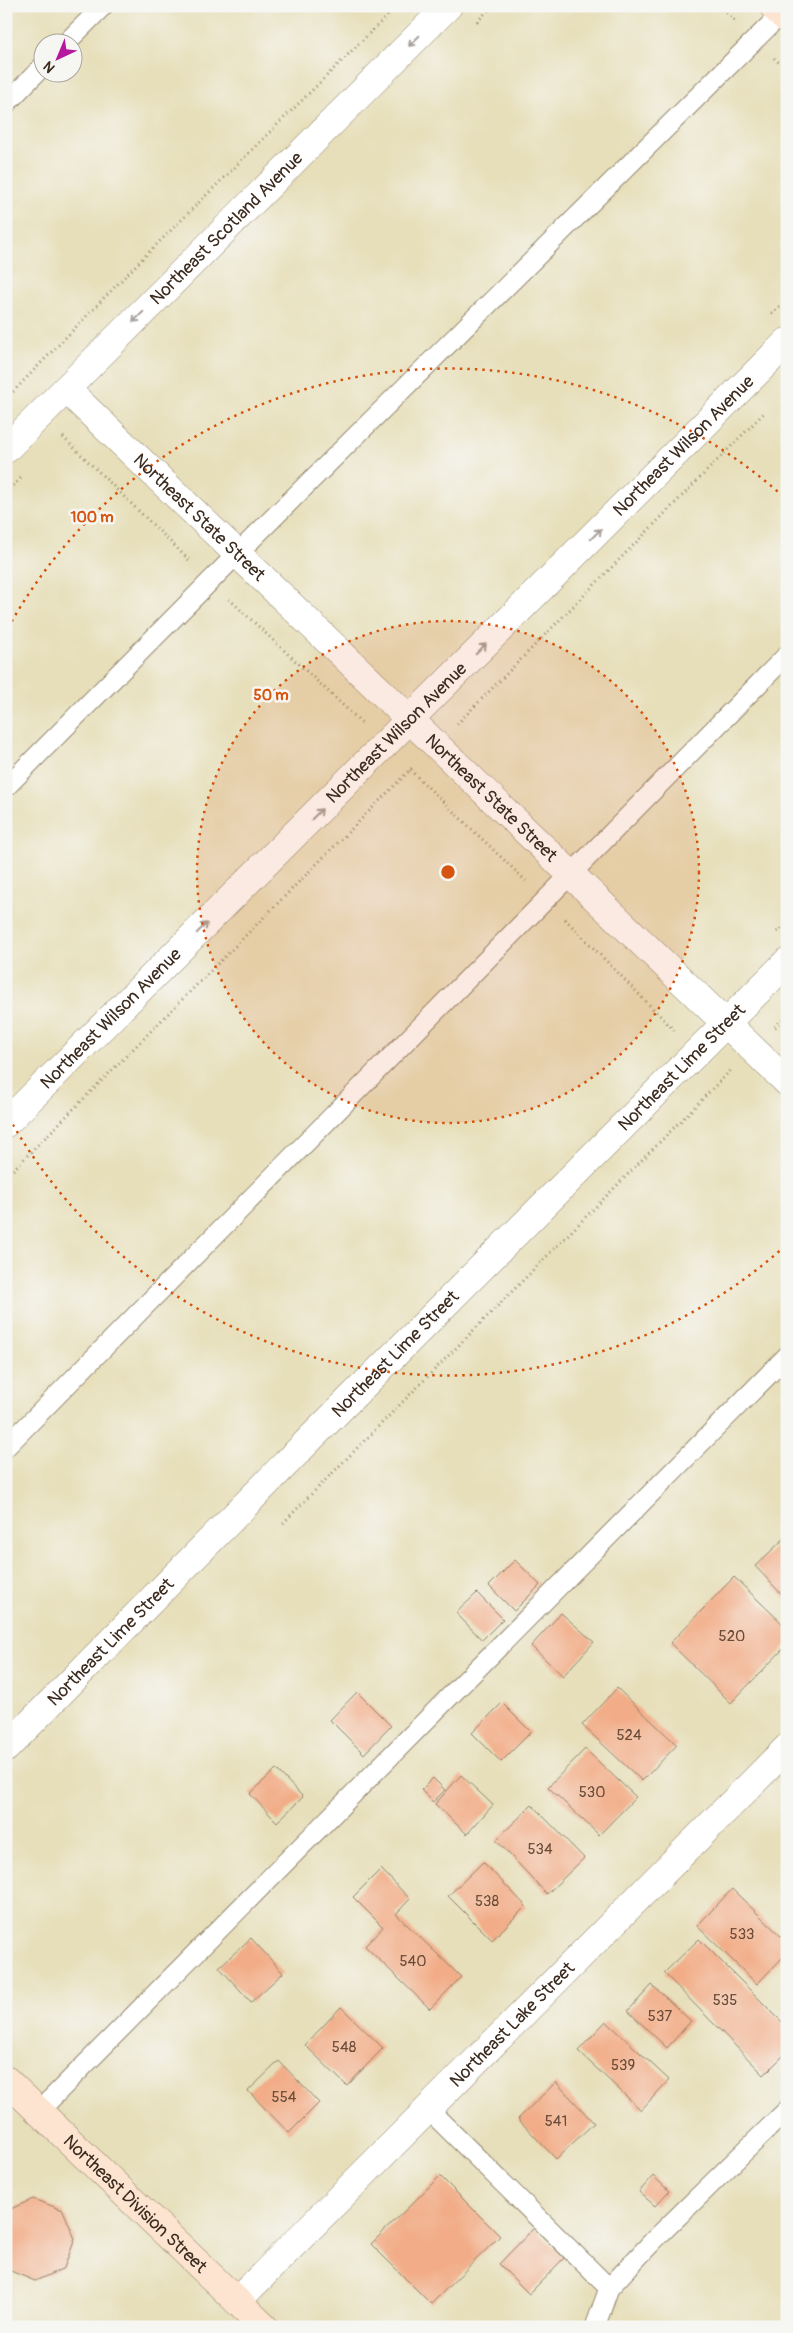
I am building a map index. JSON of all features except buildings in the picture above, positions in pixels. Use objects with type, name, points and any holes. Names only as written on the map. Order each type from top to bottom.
[{"type":"street","name":"Northeast Scotland Avenue","points":[[6,448],[448,6]]},
{"type":"street","name":"Northeast Wilson Avenue","points":[[6,1123],[787,342]]},
{"type":"street","name":"Northeast State Street","points":[[66,389],[787,1082]]},
{"type":"street","name":"Northeast Lime Street","points":[[6,1748],[787,962]]},
{"type":"street","name":"Northeast Lake Street","points":[[237,2300],[787,1748]]},
{"type":"street","name":"Northeast Division Street","points":[[6,2080],[264,2327]]},
{"type":"lane","points":[[77,32],[103,6]]},
{"type":"lane","points":[[6,788],[237,554],[782,12]]},
{"type":"lane","points":[[6,104],[32,77]]},
{"type":"lane","points":[[6,1447],[787,655]]},
{"type":"lane","points":[[38,2111],[787,1356]]},
{"type":"lane","points":[[428,2109],[609,2288]]},
{"type":"lane","points":[[595,2327],[609,2288],[654,2240],[787,2110]]},
{"type":"path","points":[[6,399],[141,260],[397,6]]},
{"type":"path","points":[[6,1177],[766,411]]},
{"type":"path","points":[[383,748],[410,770],[545,899],[676,1031]]},
{"type":"path","points":[[282,1523],[787,1015]]}]
